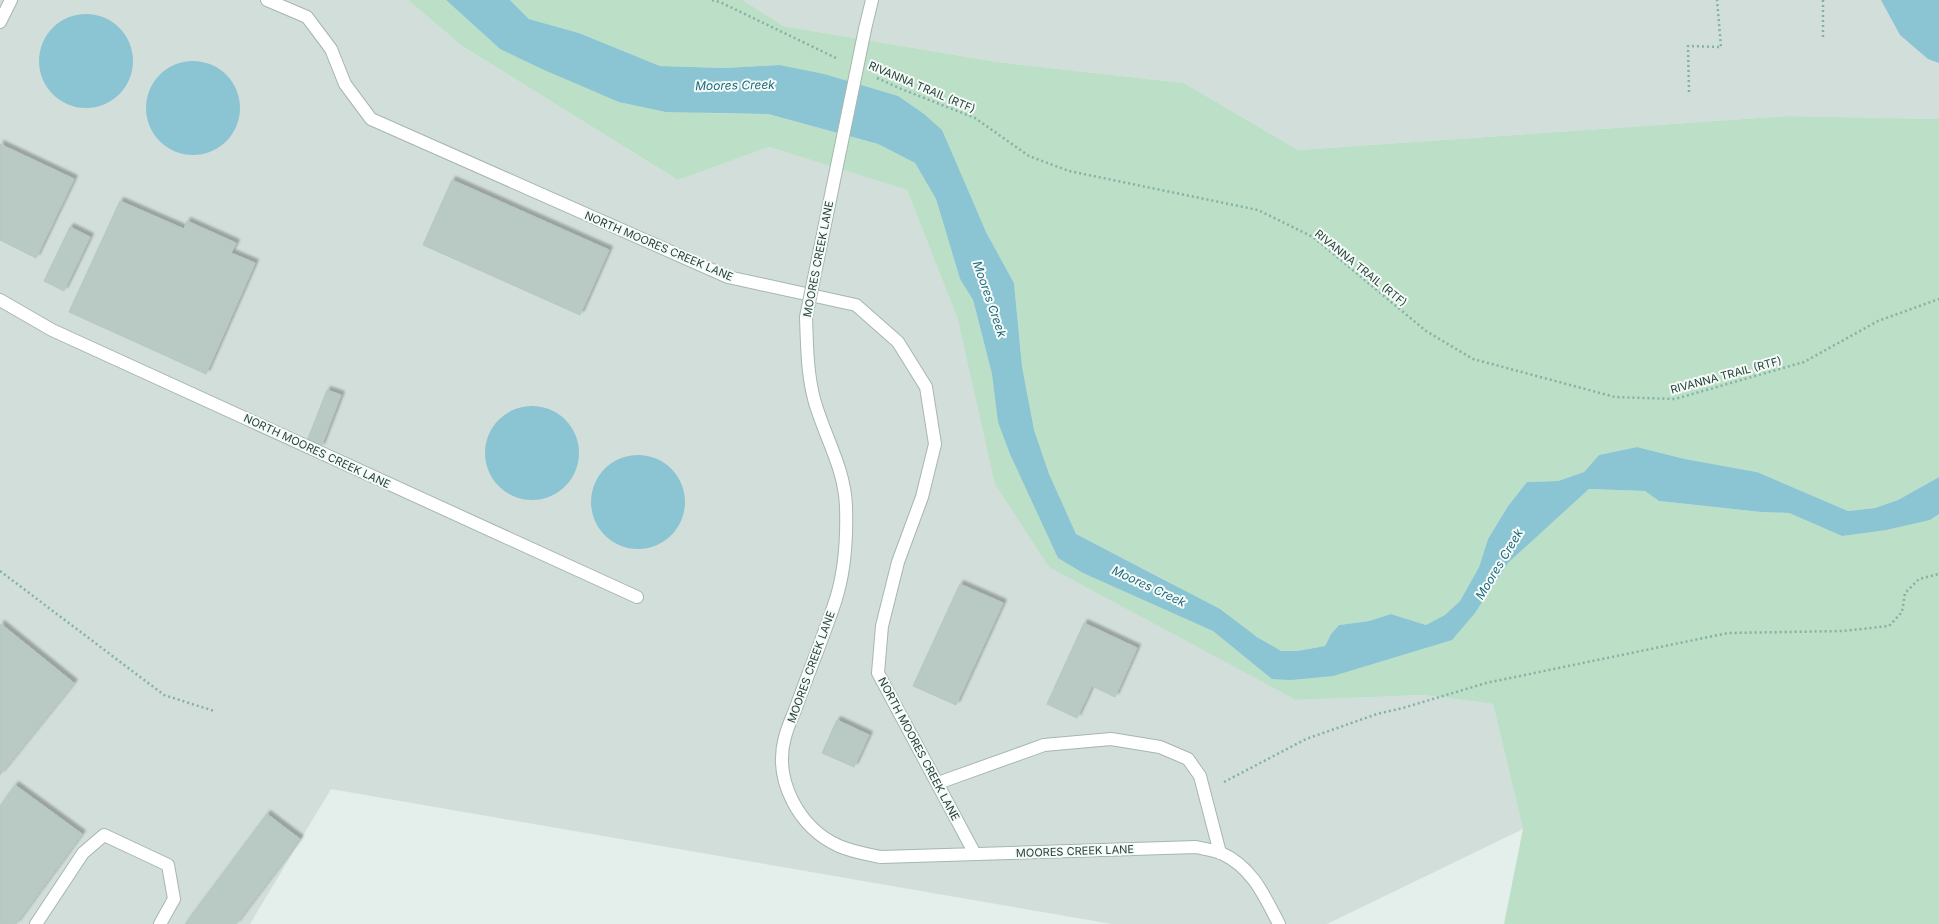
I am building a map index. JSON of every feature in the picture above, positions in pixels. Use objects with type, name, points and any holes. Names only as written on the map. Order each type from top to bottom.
[{"type":"lane","points":[[0,22],[11,0]]},
{"type":"lane","name":"NORTH MOORES CREEK LANE","points":[[267,0],[307,17],[331,49],[345,84],[370,119],[728,277],[856,305],[898,342],[926,387],[935,444],[922,497],[898,562],[882,626],[878,673],[975,854]]},
{"type":"lane","name":"MOORES CREEK LANE","points":[[872,0],[806,317],[807,360],[814,399],[842,477],[846,506],[844,560],[836,600],[785,738],[783,764],[786,785],[796,810],[810,826],[838,845],[859,853],[880,857],[1196,847],[1220,853],[1241,866],[1258,884],[1279,924]]},
{"type":"lane","name":"NORTH MOORES CREEK LANE","points":[[0,300],[52,330],[637,597]]},
{"type":"lane","points":[[938,783],[1044,745],[1111,739],[1160,747],[1188,758],[1200,776],[1220,853]]},
{"type":"lane","points":[[36,924],[83,853],[104,835],[168,865],[174,899],[160,924]]},
{"type":"path","points":[[712,0],[720,2],[842,61]]},
{"type":"path","points":[[1689,92],[1688,46],[1721,47],[1717,0]]},
{"type":"path","points":[[1823,0],[1823,37]]},
{"type":"path","name":"RIVANNA TRAIL (RTF)","points":[[870,74],[899,88],[975,118],[1029,156],[1069,171],[1258,210],[1313,237],[1426,331],[1472,359],[1615,397],[1675,399],[1804,362],[1878,321],[1939,299]]},
{"type":"path","points":[[0,571],[164,695],[214,711]]},
{"type":"path","points":[[1204,793],[1306,739],[1377,714],[1403,708],[1486,683],[1728,633],[1843,631],[1889,626],[1902,612],[1905,593],[1919,579],[1939,574]]},
{"type":"shaded area","points":[[0,0],[408,0],[462,46],[678,180],[769,147],[907,190],[958,320],[1296,700],[1424,695],[1493,704],[1523,829],[1327,924],[1112,924],[331,789],[250,924],[0,924]]},
{"type":"shaded area","points":[[743,0],[1939,0],[1939,119],[1787,116],[1298,150],[1184,83],[997,62],[783,26]]},
{"type":"green space","points":[[408,0],[446,0],[500,49],[702,113],[768,114],[878,144],[915,163],[936,199],[960,279],[973,300],[992,374],[998,422],[1058,558],[1083,573],[1213,631],[1272,679],[1475,613],[1508,563],[1589,489],[1645,491],[1659,501],[1761,512],[1789,513],[1842,536],[1930,520],[1939,514],[1939,924],[1504,924],[1523,829],[1493,704],[1424,695],[1296,700],[1049,567],[995,484],[958,320],[907,190],[769,147],[678,180],[462,46]]},
{"type":"green space","points":[[510,0],[743,0],[783,26],[997,62],[1184,83],[1298,150],[1787,116],[1939,119],[1939,477],[1898,500],[1875,508],[1848,511],[1757,472],[1685,459],[1637,447],[1599,455],[1584,472],[1558,481],[1527,482],[1508,506],[1488,539],[1479,567],[1460,601],[1446,615],[1426,625],[1391,614],[1369,621],[1339,625],[1331,634],[1325,646],[1281,652],[1170,582],[1076,534],[1049,474],[1034,430],[1022,366],[1014,283],[986,232],[967,190],[779,65],[725,68],[660,66],[579,33],[529,19]]},
{"type":"water","name":"Moores Creek","points":[[446,0],[510,0],[529,19],[579,33],[660,66],[725,68],[779,65],[824,74],[898,96],[924,114],[942,130],[986,232],[1014,283],[1022,366],[1034,430],[1049,474],[1076,534],[1220,609],[1257,637],[1281,651],[1297,651],[1325,646],[1331,634],[1339,625],[1369,621],[1391,614],[1426,625],[1445,615],[1460,601],[1479,567],[1488,539],[1508,506],[1527,482],[1558,481],[1584,472],[1599,455],[1637,447],[1685,459],[1757,472],[1848,511],[1875,508],[1898,500],[1939,477],[1939,514],[1930,520],[1886,530],[1842,536],[1789,513],[1761,512],[1659,501],[1645,491],[1589,489],[1508,563],[1475,613],[1452,640],[1333,676],[1291,680],[1272,679],[1213,631],[1083,573],[1058,558],[1010,454],[998,422],[992,374],[973,300],[960,279],[936,199],[915,163],[878,144],[768,114],[666,112],[619,102],[500,49]]},
{"type":"water","points":[[1881,0],[1939,0],[1939,63],[1928,59],[1900,35]]},
{"type":"water","points":[[86,14],[104,18],[119,28],[129,43],[133,61],[129,79],[119,94],[104,104],[86,108],[68,104],[53,94],[43,79],[39,61],[43,43],[53,28],[68,18]]},
{"type":"water","points":[[193,61],[211,65],[226,75],[236,90],[240,108],[236,126],[226,141],[211,151],[193,155],[175,151],[160,141],[150,126],[146,108],[150,90],[160,75],[175,65]]},
{"type":"water","points":[[532,406],[550,410],[565,420],[575,435],[579,453],[575,471],[565,486],[550,496],[532,500],[514,496],[499,486],[489,471],[485,453],[489,435],[499,420],[514,410]]},
{"type":"water","points":[[638,455],[656,459],[671,469],[681,484],[685,502],[681,520],[671,535],[656,545],[638,549],[620,545],[605,535],[595,520],[591,502],[595,484],[605,469],[620,459]]},
{"type":"building","points":[[0,144],[74,179],[36,258],[0,240]]},
{"type":"building","points":[[452,180],[609,250],[580,315],[423,245]]},
{"type":"building","points":[[120,201],[184,229],[187,221],[236,243],[231,253],[255,263],[206,374],[69,312]]},
{"type":"building","points":[[70,227],[90,237],[64,291],[44,281]]},
{"type":"building","points":[[327,390],[341,395],[321,447],[307,441]]},
{"type":"building","points":[[960,584],[1003,603],[956,705],[913,686]]},
{"type":"building","points":[[1084,623],[1137,648],[1115,697],[1092,686],[1077,718],[1047,704]]},
{"type":"building","points":[[1,624],[74,683],[0,775],[0,625]]},
{"type":"building","points":[[837,720],[869,735],[854,767],[822,753]]},
{"type":"building","points":[[15,785],[82,834],[16,924],[0,924],[0,806]]},
{"type":"building","points":[[267,814],[300,839],[236,924],[185,924]]}]
